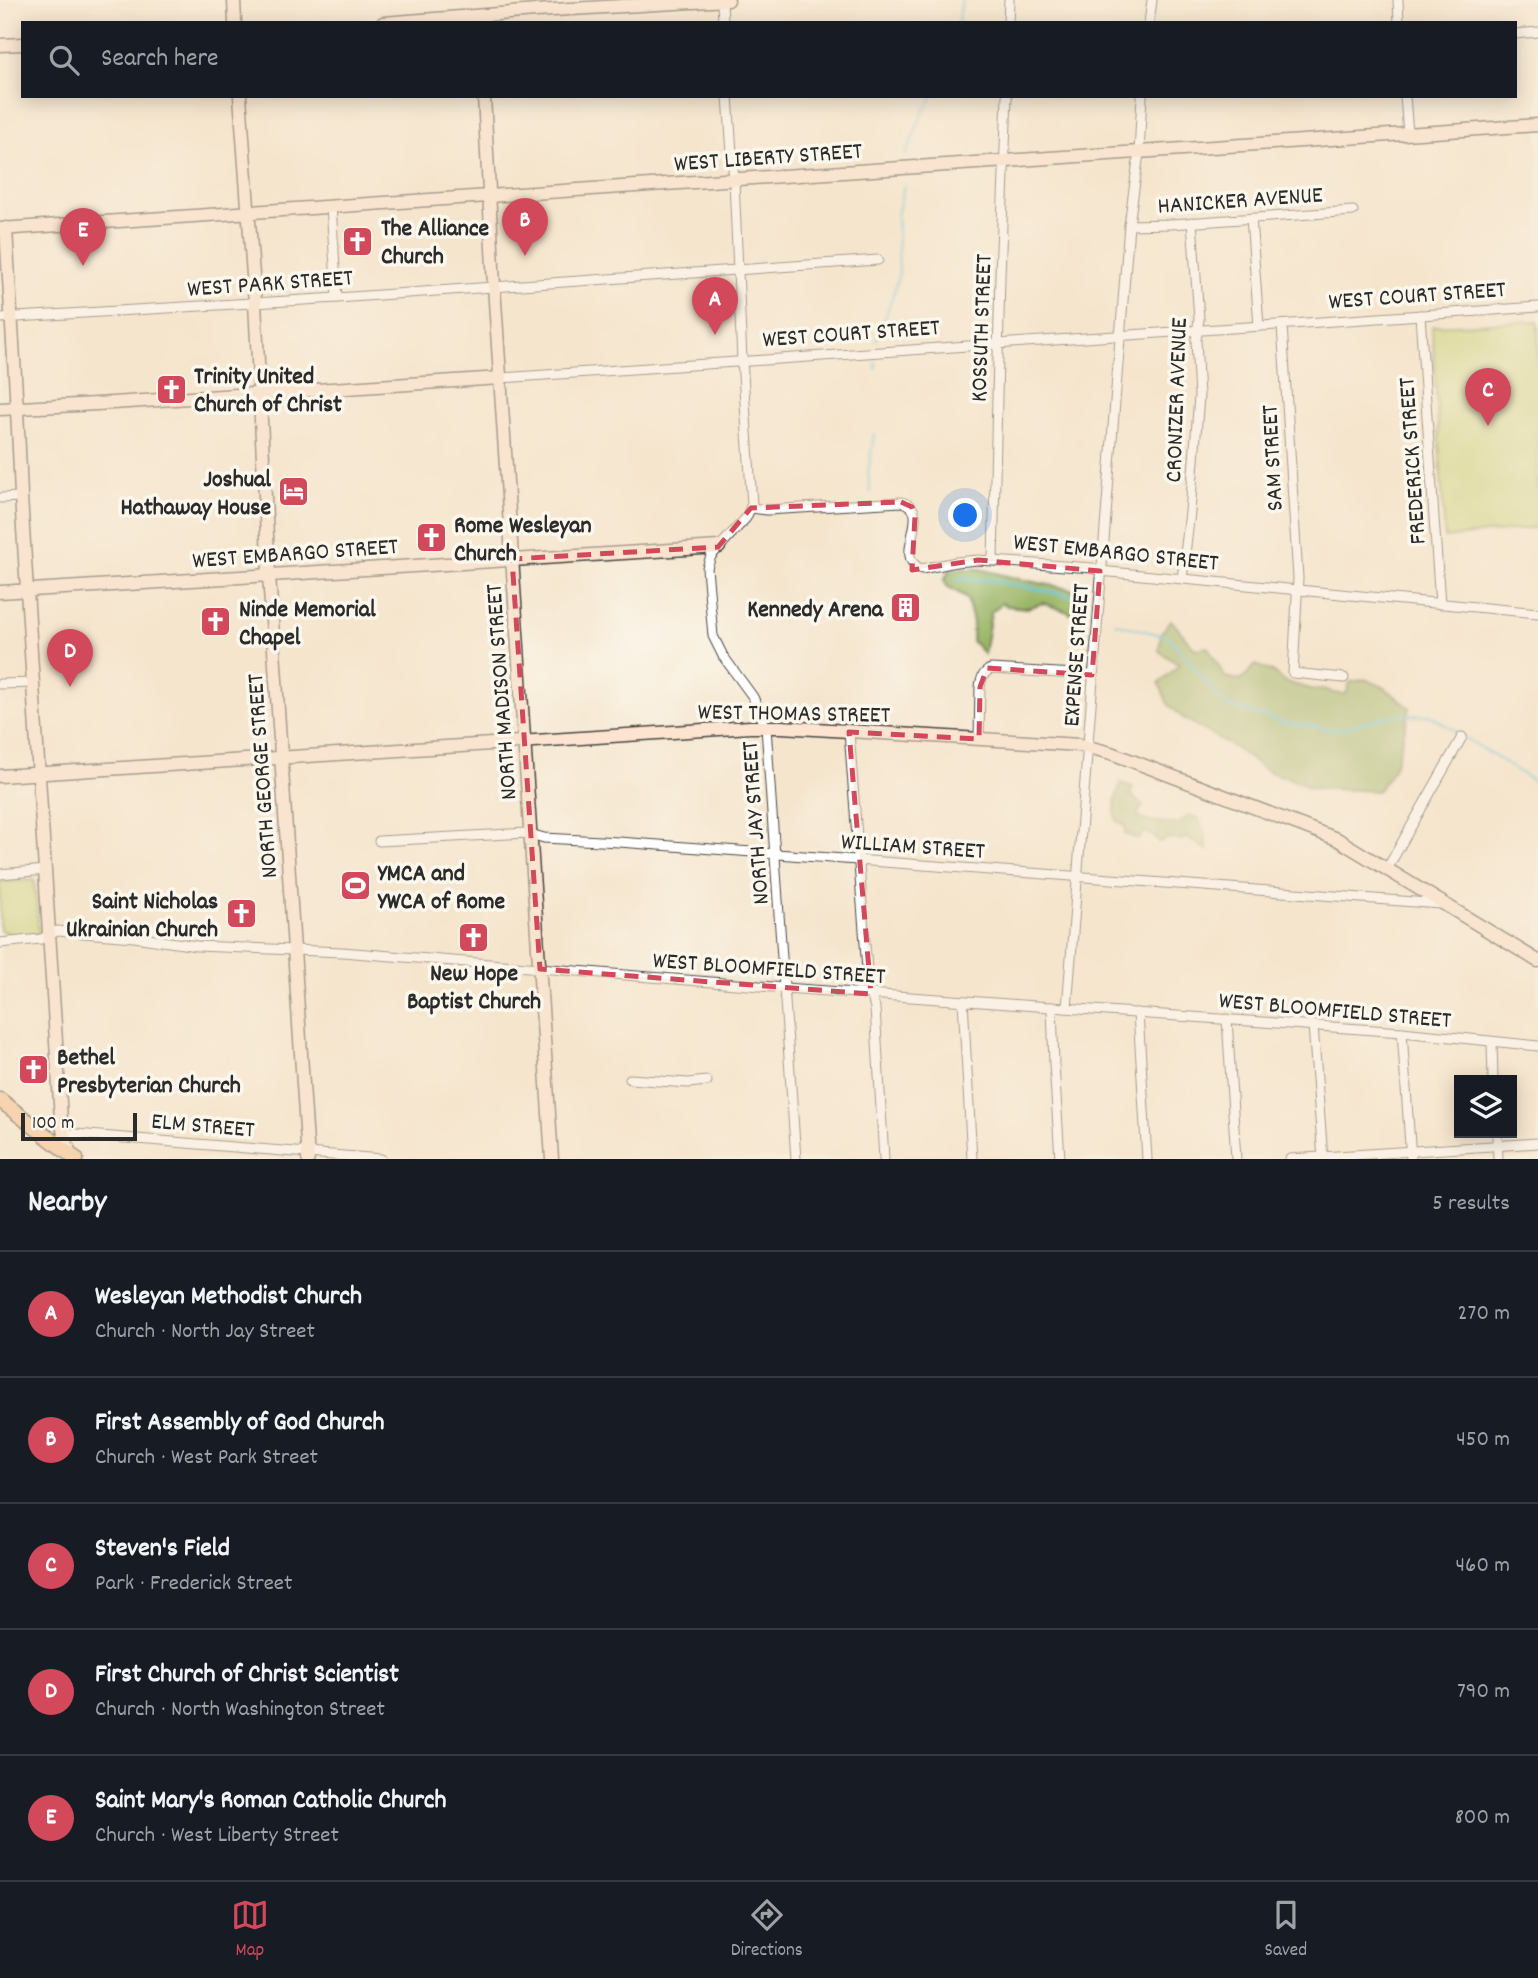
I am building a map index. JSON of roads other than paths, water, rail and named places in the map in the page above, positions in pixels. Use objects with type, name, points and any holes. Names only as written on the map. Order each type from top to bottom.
[{"type":"main road","points":[[0,1100],[73,1158]]},
{"type":"street","points":[[234,0],[235,21]]},
{"type":"street","points":[[722,0],[723,21]]},
{"type":"street","points":[[404,21],[479,14],[728,0]]},
{"type":"street","points":[[1008,21],[1009,0]]},
{"type":"street","points":[[1149,21],[1152,0]]},
{"type":"street","points":[[1398,0],[1399,21]]},
{"type":"street","points":[[1517,34],[1538,32]]},
{"type":"street","points":[[0,45],[21,44]]},
{"type":"street","name":"NORTH GEORGE STREET","points":[[240,98],[308,1156]]},
{"type":"street","name":"NORTH MADISON STREET","points":[[484,98],[552,1159]]},
{"type":"street","points":[[728,98],[751,508]]},
{"type":"street","name":"KOSSUTH STREET","points":[[993,560],[1007,98]]},
{"type":"street","name":"EXPENSE STREET","points":[[1067,1008],[1100,571],[1142,98]]},
{"type":"street","points":[[1405,98],[1408,134]]},
{"type":"street","name":"WEST LIBERTY STREET","points":[[3,229],[1538,125]]},
{"type":"street","points":[[331,206],[337,298]]},
{"type":"street","name":"HANICKER AVENUE","points":[[1129,225],[1353,211]]},
{"type":"street","points":[[1251,218],[1259,327]]},
{"type":"street","name":"CRONIZER AVENUE","points":[[1182,579],[1199,396],[1199,319],[1192,222]]},
{"type":"street","points":[[3,229],[6,318],[18,407],[21,497],[61,1119],[73,1158]]},
{"type":"street","name":"WEST PARK STREET","points":[[6,318],[878,260]]},
{"type":"street","name":"WEST COURT STREET","points":[[0,409],[501,378],[1538,307]]},
{"type":"street","name":"FREDERICK STREET","points":[[1420,315],[1440,604]]},
{"type":"street","name":"SAM STREET","points":[[1282,325],[1298,589],[1293,673],[1344,678]]},
{"type":"street","points":[[0,498],[21,497]]},
{"type":"street","name":"WEST EMBARGO STREET","points":[[751,508],[767,510],[851,504],[909,504],[915,516],[910,554],[911,561],[917,568],[928,569],[956,562],[993,560],[1538,612]]},
{"type":"street","name":"NORTH JAY STREET","points":[[751,508],[746,518],[711,555],[707,568],[713,636],[723,656],[753,696],[766,727],[796,1159]]},
{"type":"street","name":"WEST EMBARGO STREET","points":[[0,592],[719,547]]},
{"type":"street","points":[[979,739],[980,687],[986,670],[991,668],[1092,674]]},
{"type":"street","points":[[0,684],[33,682]]},
{"type":"street","name":"WEST THOMAS STREET","points":[[0,776],[766,727],[1087,746],[1337,839],[1538,961]]},
{"type":"street","points":[[849,732],[868,983],[875,1008],[884,1159]]},
{"type":"street","points":[[1387,869],[1462,737]]},
{"type":"street","name":"WILLIAM STREET","points":[[379,841],[516,833],[544,838],[1444,904]]},
{"type":"street","points":[[0,874],[46,870]]},
{"type":"street","name":"WEST BLOOMFIELD STREET","points":[[0,943],[41,939],[57,931],[134,937],[197,946],[293,949],[871,995],[1313,1025],[1538,1046]]},
{"type":"street","points":[[962,1001],[972,1159]]},
{"type":"street","points":[[1052,1007],[1060,1159]]},
{"type":"street","points":[[1138,1013],[1147,1159]]},
{"type":"street","points":[[1227,1019],[1236,1159]]},
{"type":"street","points":[[1313,1025],[1322,1158]]},
{"type":"street","points":[[1402,1032],[1410,1155]]},
{"type":"street","points":[[1492,1042],[1493,1075]]},
{"type":"street","points":[[630,1079],[707,1082]]},
{"type":"street","name":"ELM STREET","points":[[64,1133],[308,1156],[382,1159]]},
{"type":"street","points":[[1497,1138],[1498,1159]]},
{"type":"street","points":[[1290,1159],[1410,1155],[1538,1143]]},
{"type":"waterway","points":[[958,21],[962,0]]},
{"type":"waterway","points":[[906,155],[932,98]]},
{"type":"waterway","points":[[877,340],[899,273],[897,215],[904,186]]},
{"type":"waterway","points":[[876,363],[876,369]]},
{"type":"waterway","points":[[870,492],[868,473],[874,434]]},
{"type":"waterway","points":[[956,579],[989,580],[1082,598]]},
{"type":"waterway","points":[[1115,623],[1169,637],[1226,705],[1285,723],[1338,730],[1389,716],[1430,715],[1538,784]]},
{"type":"place","name":"The Alliance Church","points":[[358,241]]},
{"type":"place","name":"First Assembly of God Church","points":[[525,256]]},
{"type":"place","name":"Saint Mary's Roman Catholic Church","points":[[83,266]]},
{"type":"place","name":"Wesleyan Methodist Church","points":[[715,335]]},
{"type":"place","name":"Trinity United Church of Christ","points":[[171,389]]},
{"type":"place","name":"Steven's Field","points":[[1488,426]]},
{"type":"place","name":"Joshual Hathaway House","points":[[294,492]]},
{"type":"place","name":"Rome Wesleyan Church","points":[[431,538]]},
{"type":"place","name":"Kennedy Arena","points":[[906,608]]},
{"type":"place","name":"Ninde Memorial Chapel","points":[[216,622]]},
{"type":"place","name":"First Church of Christ Scientist","points":[[70,687]]},
{"type":"place","name":"YMCA and YWCA of Rome","points":[[355,886]]},
{"type":"place","name":"Saint Nicholas Ukrainian Church","points":[[241,914]]},
{"type":"place","name":"New Hope Baptist Church","points":[[474,938]]},
{"type":"place","name":"Bethel Presbyterian Church","points":[[34,1070]]}]
